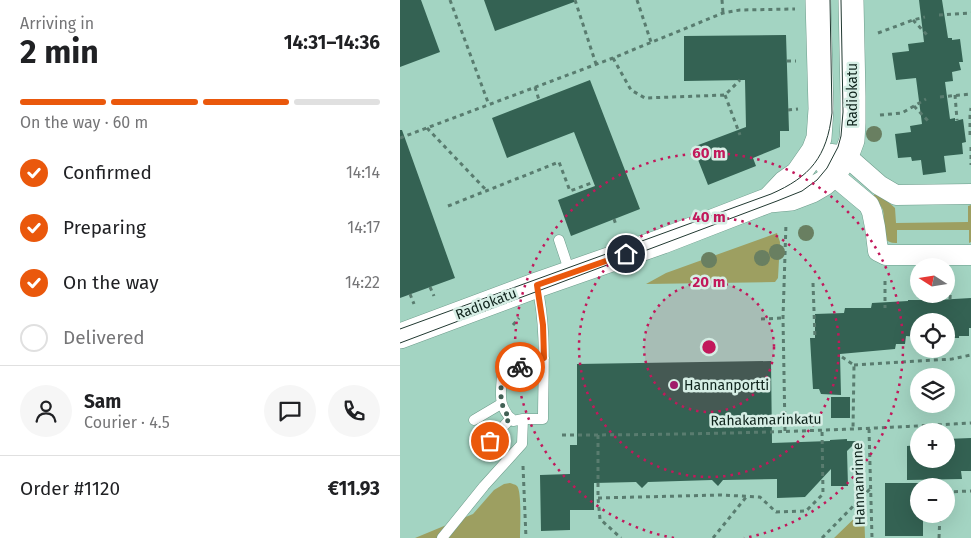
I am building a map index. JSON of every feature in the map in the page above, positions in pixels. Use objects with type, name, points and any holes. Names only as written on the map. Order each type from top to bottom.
[{"type":"street","name":"Radiokatu","points":[[769,200],[785,183],[798,174],[814,152],[819,138],[821,109],[818,0]]},
{"type":"street","name":"Radiokatu","points":[[400,336],[769,200],[791,198],[812,190],[840,166],[852,140],[851,0]]},
{"type":"street","points":[[814,152],[896,195],[971,194]]},
{"type":"street","points":[[840,166],[869,205],[875,227],[878,251],[886,255],[971,255]]},
{"type":"lane","points":[[560,240],[570,273]]},
{"type":"lane","points":[[537,285],[543,325],[544,358],[543,419],[513,421],[506,414],[501,404],[502,374],[544,358]]},
{"type":"lane","points":[[474,420],[501,404]]},
{"type":"lane","points":[[490,441],[510,418]]},
{"type":"lane","points":[[442,538],[484,486],[522,444],[523,419]]},
{"type":"path","points":[[450,0],[489,105]]},
{"type":"path","points":[[575,0],[596,64]]},
{"type":"path","points":[[637,0],[651,42]]},
{"type":"path","points":[[722,0],[723,13]]},
{"type":"path","points":[[400,138],[612,58],[723,13],[740,10],[795,9]]},
{"type":"path","points":[[939,16],[971,13]]},
{"type":"path","points":[[878,33],[925,17]]},
{"type":"path","points":[[913,20],[928,36]]},
{"type":"path","points":[[612,58],[631,90],[645,98],[725,95],[740,80]]},
{"type":"path","points":[[787,61],[796,61]]},
{"type":"path","points":[[535,87],[539,100]]},
{"type":"path","points":[[940,97],[971,94]]},
{"type":"path","points":[[725,95],[740,135]]},
{"type":"path","points":[[955,95],[957,120]]},
{"type":"path","points":[[880,115],[902,112],[926,100]]},
{"type":"path","points":[[914,106],[930,123]]},
{"type":"path","points":[[970,135],[971,108]]},
{"type":"path","points":[[788,110],[798,109]]},
{"type":"path","points":[[427,128],[487,191]]},
{"type":"path","points":[[971,147],[971,166]]},
{"type":"path","points":[[448,206],[559,162],[570,191],[594,182]]},
{"type":"path","points":[[614,219],[616,225]]},
{"type":"path","points":[[785,431],[783,318],[786,223]]},
{"type":"path","points":[[885,281],[885,308]]},
{"type":"path","points":[[813,283],[814,338]]},
{"type":"path","points":[[430,287],[434,296]]},
{"type":"path","points":[[410,294],[414,304]]},
{"type":"path","points":[[761,319],[783,318]]},
{"type":"path","points":[[842,357],[854,365],[952,359],[971,355]]},
{"type":"path","points":[[853,429],[854,365]]},
{"type":"path","name":"Rahakamarinkatu","points":[[562,435],[869,429],[971,423]]},
{"type":"path","name":"Hannanrinne","points":[[869,429],[872,538]]},
{"type":"path","points":[[598,498],[747,496],[760,497],[776,512],[806,512],[823,494],[822,430]]},
{"type":"path","points":[[598,435],[598,498],[600,518],[621,538]]},
{"type":"path","points":[[522,444],[526,538]]},
{"type":"path","points":[[822,538],[870,488]]},
{"type":"path","points":[[955,492],[971,491]]},
{"type":"path","points":[[713,538],[747,496]]},
{"type":"path","points":[[939,538],[940,523]]},
{"type":"green space","points":[[877,192],[895,208],[896,223],[968,222],[968,206],[971,205],[971,242],[969,243],[969,230],[897,230],[897,243],[887,240],[884,232],[883,210],[872,197]]},
{"type":"green space","points":[[777,233],[780,242],[778,278],[775,282],[646,284],[666,273]]},
{"type":"green space","points":[[510,483],[516,485],[519,489],[520,538],[415,538],[473,514],[494,490]]},
{"type":"green space","points":[[864,509],[865,538],[834,538]]},
{"type":"building","points":[[400,0],[421,0],[440,52],[400,67]]},
{"type":"building","points":[[484,0],[574,0],[574,2],[495,31]]},
{"type":"building","points":[[919,0],[942,0],[948,38],[952,38],[952,40],[960,39],[963,62],[959,62],[961,70],[952,72],[953,81],[945,82],[950,119],[955,118],[955,121],[963,119],[966,142],[962,143],[963,154],[944,156],[946,172],[923,175],[921,160],[912,161],[911,157],[898,158],[895,134],[911,132],[910,126],[922,124],[916,78],[896,80],[892,53],[909,51],[908,44],[924,42]]},
{"type":"building","points":[[786,35],[789,131],[780,131],[780,147],[753,158],[756,166],[708,185],[693,147],[746,127],[745,80],[684,81],[684,36]]},
{"type":"building","points":[[590,80],[640,209],[571,236],[558,200],[595,186],[574,132],[507,158],[492,118]]},
{"type":"building","points":[[400,130],[402,130],[455,278],[400,298]]},
{"type":"building","points":[[971,298],[971,328],[969,328],[969,336],[955,338],[955,313],[910,313],[910,336],[906,336],[905,344],[896,344],[895,349],[840,354],[841,395],[821,394],[819,389],[813,389],[810,338],[815,338],[815,314],[844,313],[845,308],[871,308],[872,303],[910,300],[910,303],[955,303],[955,299]]},
{"type":"building","points":[[771,361],[772,443],[847,439],[847,441],[857,441],[847,451],[848,486],[831,486],[831,469],[805,497],[777,498],[777,479],[723,480],[718,486],[712,480],[648,482],[642,488],[636,482],[594,483],[594,510],[570,510],[570,530],[541,531],[540,475],[570,474],[570,445],[577,445],[577,364]]},
{"type":"building","points":[[831,397],[850,397],[850,418],[831,418]]},
{"type":"building","points":[[971,438],[971,471],[961,471],[962,479],[910,478],[910,480],[907,480],[907,446],[910,446],[910,468],[955,468],[955,439]]},
{"type":"building","points":[[885,483],[910,483],[910,523],[923,523],[923,536],[885,536]]},
{"type":"tram line","points":[[400,329],[771,194],[806,173],[821,153],[830,128],[832,113],[830,0]]},
{"type":"tram line","points":[[400,343],[777,201],[802,191],[817,180],[827,168],[838,147],[841,136],[843,112],[841,0]]},
{"type":"way so far","points":[[490,441],[510,418],[501,404],[502,374],[520,367]]},
{"type":"place","name":"Hannanportti","points":[[674,385]]},
{"type":"route","points":[[520,367],[544,358],[544,334],[537,285],[626,254]]}]
